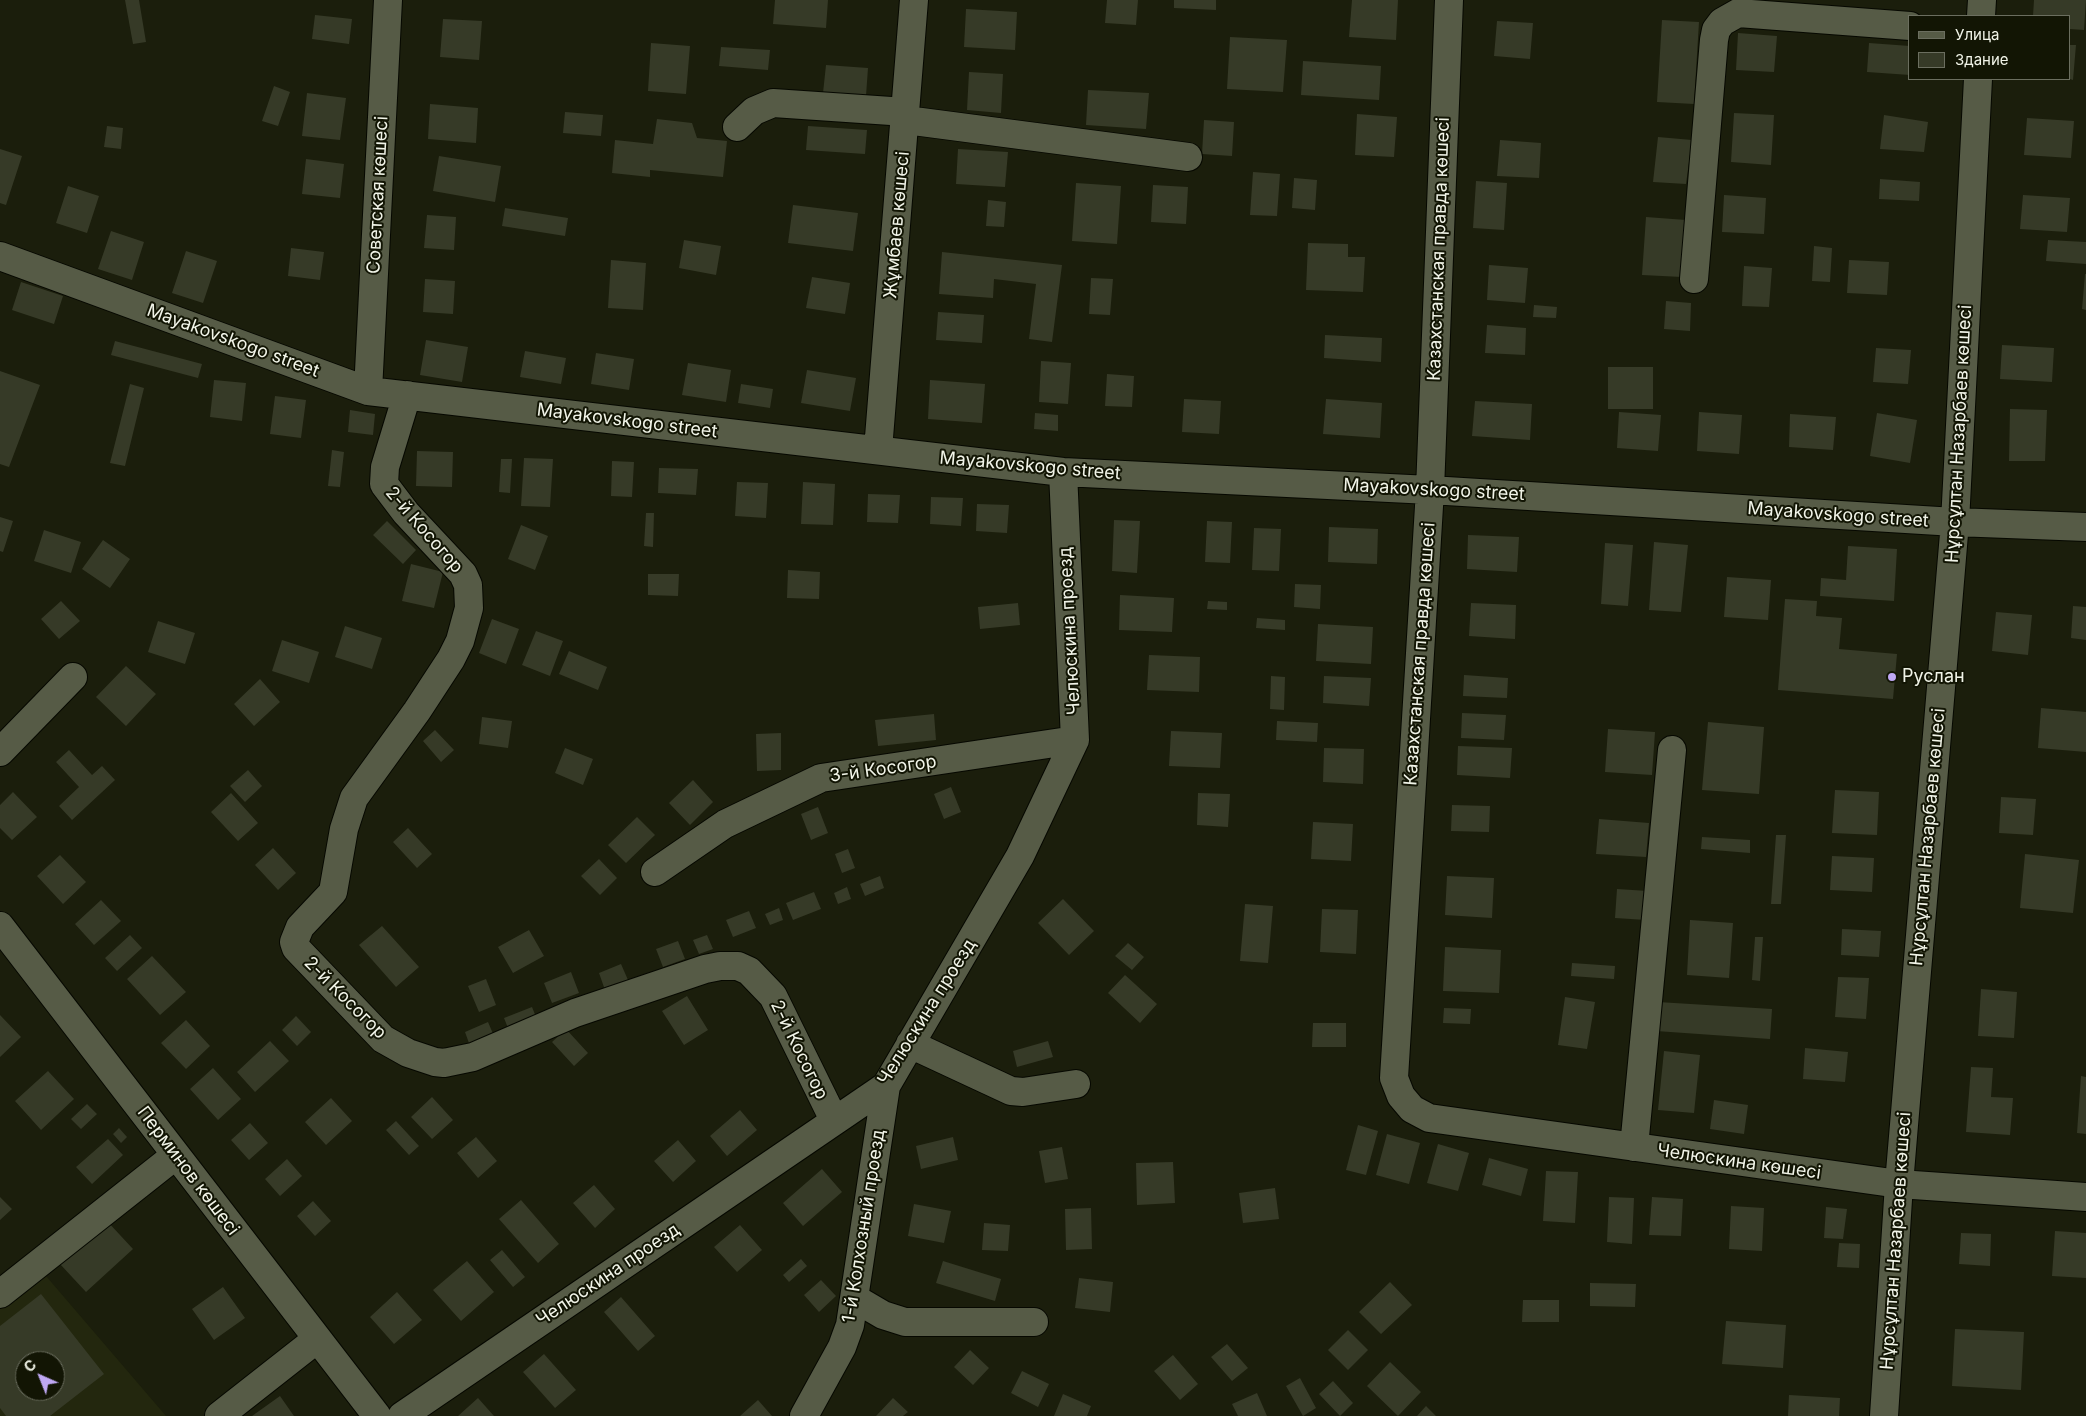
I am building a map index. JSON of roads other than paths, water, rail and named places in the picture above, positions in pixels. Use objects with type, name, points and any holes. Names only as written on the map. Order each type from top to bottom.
[{"type":"street","name":"Советская көшесі","points":[[368,391],[388,0]]},
{"type":"street","name":"Жұмбаев көшесі","points":[[878,450],[914,0]]},
{"type":"street","name":"Казахстанская правда көшесі","points":[[1401,1096],[1394,1078],[1430,490],[1449,0]]},
{"type":"street","points":[[1981,15],[1982,0]]},
{"type":"street","points":[[1694,279],[1714,40],[1722,22],[1738,13],[1908,26]]},
{"type":"street","name":"Нұрсұлтан Назарбаев көшесі","points":[[1884,1416],[1898,1184],[1955,522],[1978,80]]},
{"type":"street","points":[[736,126],[754,111],[773,103],[906,116],[1188,157]]},
{"type":"street","name":"Mayakovskogo street","points":[[0,256],[368,391],[1063,472],[1430,490],[1955,522],[2086,527]]},
{"type":"street","name":"2-й Косогор","points":[[407,395],[385,467],[384,484],[406,513],[464,574],[468,585],[469,608],[460,641],[451,659],[417,711],[354,798],[344,829],[333,892],[300,927],[294,942],[296,948],[384,1039],[408,1053],[435,1062],[473,1057],[575,1013],[705,969],[720,966],[738,966],[749,971],[774,996],[834,1120]]},
{"type":"street","name":"Челюскина проезд","points":[[402,1416],[886,1086],[1020,856],[1075,740],[1063,472]]},
{"type":"street","points":[[0,752],[73,676]]},
{"type":"street","name":"3-й Косогор","points":[[655,872],[725,824],[821,778],[1075,740]]},
{"type":"street","points":[[1634,1147],[1672,750]]},
{"type":"street","name":"Перминов көшесі","points":[[0,926],[377,1416]]},
{"type":"street","points":[[910,1044],[1011,1091],[1023,1092],[1076,1084]]},
{"type":"street","name":"1-й Колхозный проезд","points":[[804,1416],[845,1340],[850,1325],[886,1086]]},
{"type":"street","name":"Челюскина көшесі","points":[[1401,1096],[1412,1109],[1429,1118],[1898,1184],[2086,1196]]},
{"type":"street","points":[[0,1294],[176,1155]]},
{"type":"street","points":[[854,1298],[883,1315],[905,1322],[1034,1322]]},
{"type":"street","points":[[219,1416],[317,1339]]},
{"type":"place","name":"Руслан","points":[[1892,677]]}]
